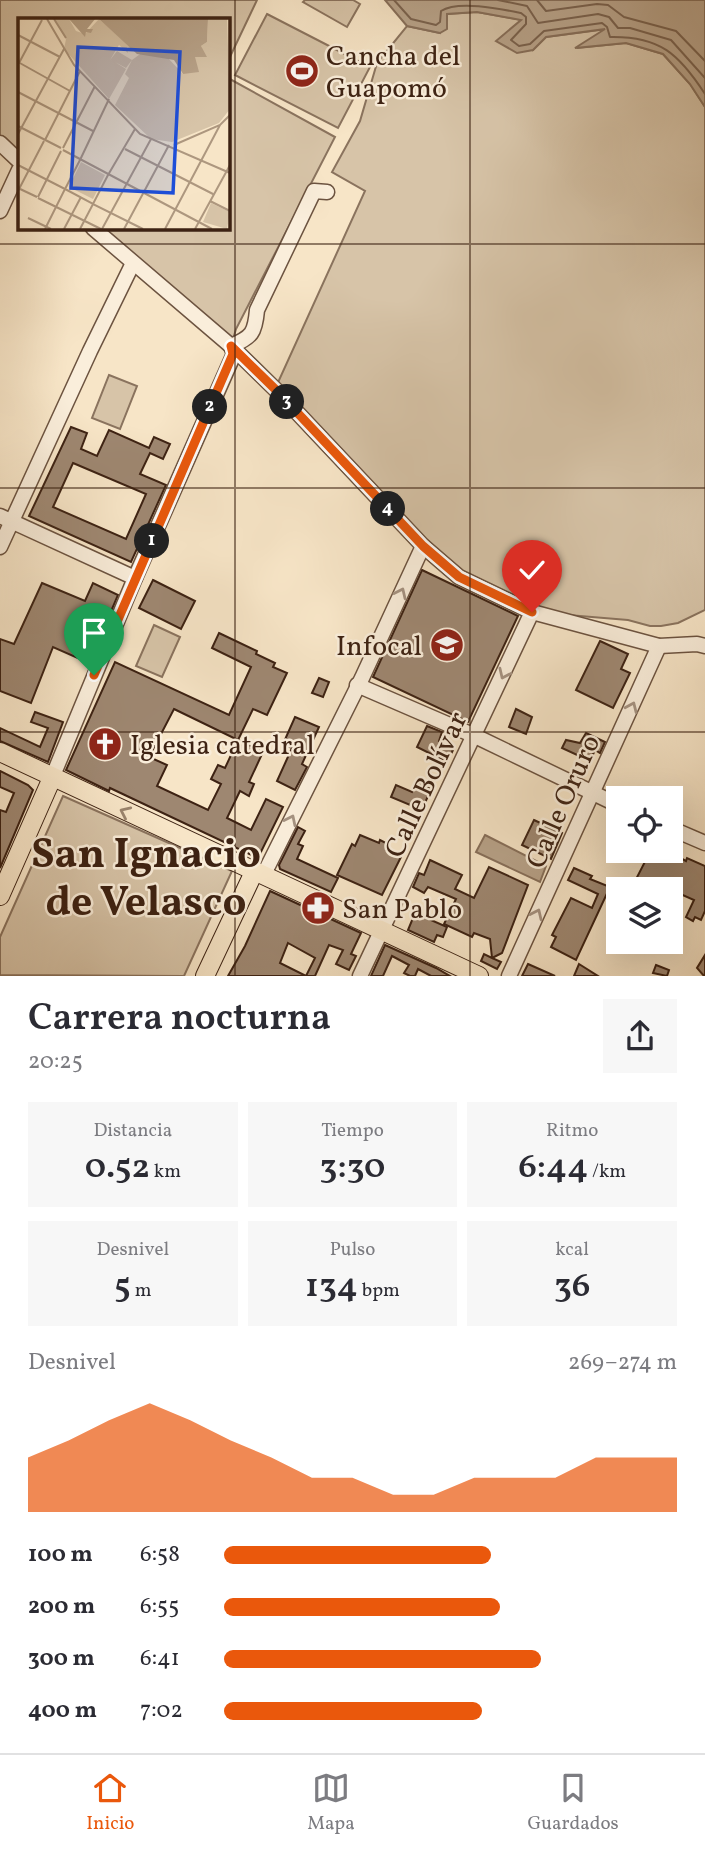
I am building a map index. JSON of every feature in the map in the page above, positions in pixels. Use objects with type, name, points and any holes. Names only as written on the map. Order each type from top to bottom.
[{"type":"main road","points":[[0,752],[479,976]]},
{"type":"main road","points":[[0,896],[52,778]]},
{"type":"main road","points":[[205,976],[254,872]]},
{"type":"street","points":[[0,143],[18,160]]},
{"type":"street","points":[[0,211],[18,172]]},
{"type":"street","points":[[231,346],[248,338],[256,326],[257,310],[314,191],[327,191]]},
{"type":"street","points":[[94,229],[231,346],[423,546],[459,577],[532,612],[659,646],[702,642]]},
{"type":"street","points":[[0,547],[6,519],[132,264]]},
{"type":"street","points":[[52,778],[135,578],[233,354],[231,346]]},
{"type":"street","points":[[6,519],[135,578]]},
{"type":"street","points":[[254,872],[266,870],[423,546]]},
{"type":"street","name":"Calle Bolívar","points":[[360,976],[532,612]]},
{"type":"street","name":"Calle Oruro","points":[[509,976],[659,646]]},
{"type":"street","points":[[357,685],[475,736],[606,800]]},
{"type":"street","points":[[683,834],[705,843]]},
{"type":"shaded area","points":[[0,0],[257,0],[229,59],[229,18],[18,18],[18,160],[0,143]]},
{"type":"shaded area","points":[[353,0],[360,4],[347,27],[303,2]]},
{"type":"shaded area","points":[[477,12],[522,20],[533,50],[546,37],[607,29],[577,48],[626,43],[663,54],[690,84],[705,107],[705,610],[678,623],[650,626],[628,620],[532,612],[459,577],[275,389],[365,191],[332,172],[360,121],[377,63],[407,26],[440,33],[447,14]]},
{"type":"shaded area","name":"Cancha del Guapomó","points":[[267,14],[370,67],[338,128],[235,75]]},
{"type":"shaded area","points":[[229,79],[335,137],[236,329],[231,346],[94,229],[229,229]]},
{"type":"shaded area","points":[[109,375],[137,386],[120,429],[92,418]]},
{"type":"shaded area","points":[[154,625],[180,637],[162,677],[136,666]]},
{"type":"shaded area","points":[[63,796],[232,871],[184,976],[0,975],[0,937]]},
{"type":"water","points":[[385,0],[705,0],[705,107],[690,84],[663,54],[626,43],[575,48],[605,29],[546,37],[533,50],[517,53],[496,41],[521,20],[477,12],[447,14],[447,29],[440,33],[407,26]]},
{"type":"water","points":[[485,835],[546,866],[540,882],[476,852]]},
{"type":"building","points":[[71,427],[87,433],[81,449],[97,456],[109,430],[149,448],[154,437],[170,444],[163,459],[150,453],[140,474],[166,485],[131,562],[29,516]],"holes":[[[73,463],[146,494],[126,539],[53,507]]]},
{"type":"building","name":"Infocal","points":[[422,570],[518,616],[468,722],[373,677]]},
{"type":"building","points":[[153,580],[195,601],[181,629],[139,608]]},
{"type":"building","points":[[42,583],[85,601],[93,583],[118,595],[89,663],[53,647],[31,703],[0,691],[0,639],[14,644]]},
{"type":"building","points":[[219,633],[257,651],[256,654],[275,663],[273,667],[287,673],[267,715],[253,709],[238,740],[263,752],[249,782],[254,784],[249,796],[240,791],[227,818],[251,830],[266,799],[283,807],[258,858],[66,770],[115,662],[229,715],[251,667],[212,648]],"holes":[[[174,709],[238,740],[225,768],[218,765],[211,779],[221,784],[208,810],[157,786],[167,765],[149,757]]]},
{"type":"building","points":[[600,641],[628,654],[621,669],[630,673],[613,708],[576,690]]},
{"type":"building","points":[[319,678],[329,682],[323,697],[312,693]]},
{"type":"building","points":[[516,709],[532,717],[526,734],[509,727]]},
{"type":"building","points":[[35,712],[63,722],[48,762],[0,741],[0,728],[40,747],[48,728],[31,722]]},
{"type":"building","points":[[295,717],[319,727],[302,764],[307,767],[295,790],[277,781],[292,748],[283,744]]},
{"type":"building","points":[[427,726],[442,732],[439,741],[453,750],[447,762],[417,747]]},
{"type":"building","points":[[586,733],[605,742],[600,753],[595,750],[590,761],[562,748],[566,740],[580,743]]},
{"type":"building","points":[[0,771],[33,790],[0,868],[0,810],[6,812],[14,793],[0,787]]},
{"type":"building","points":[[416,783],[431,789],[422,810],[391,797],[396,785],[412,792]]},
{"type":"building","points":[[534,820],[562,833],[551,859],[522,845]]},
{"type":"building","points":[[298,827],[305,831],[298,844],[303,846],[297,859],[338,878],[331,892],[280,869],[279,865]]},
{"type":"building","points":[[360,835],[386,843],[386,850],[401,857],[382,895],[337,875],[352,844],[355,846]]},
{"type":"building","points":[[687,858],[705,866],[705,911],[701,920],[695,917],[693,921],[686,917],[694,900],[683,895],[683,877],[637,877],[644,863],[683,863],[683,859],[686,861]]},
{"type":"building","points":[[430,860],[462,875],[455,889],[474,898],[489,867],[528,885],[502,953],[492,958],[490,939],[474,933],[472,937],[444,924],[456,899],[428,887],[424,893],[413,887],[419,873],[424,875]]},
{"type":"building","points":[[574,868],[606,885],[606,896],[576,960],[551,947],[556,937],[552,935],[571,898],[592,908],[598,894],[568,880]]},
{"type":"building","points":[[270,891],[361,933],[351,954],[356,956],[349,970],[336,964],[343,950],[329,945],[315,976],[306,976],[228,976]],"holes":[[[288,943],[315,958],[306,976],[280,963]]]},
{"type":"building","points":[[415,913],[447,927],[443,937],[437,935],[434,942],[408,930]]},
{"type":"building","points":[[385,945],[450,976],[431,976],[418,969],[415,976],[410,976],[404,973],[409,965],[392,956],[383,976],[371,976]]},
{"type":"building","points":[[484,954],[501,962],[497,969],[481,961]]},
{"type":"building","points":[[705,955],[705,976],[704,976],[697,968]]},
{"type":"building","points":[[528,964],[555,976],[522,976]]},
{"type":"building","points":[[579,964],[598,976],[574,976]]},
{"type":"building","points":[[656,965],[669,970],[667,976],[653,973]]},
{"type":"place","name":"Cancha del Guapomó","points":[[302,71]]},
{"type":"place","name":"Infocal","points":[[447,645]]},
{"type":"place","name":"Iglesia catedral","points":[[105,744]]},
{"type":"place","name":"San Pablo","points":[[318,908]]},
{"type":"district","name":"San Ignacio de Velasco","points":[[146,876]]},
{"type":"route","points":[[94,675],[233,354],[231,346],[423,546],[459,577],[532,612]]}]
